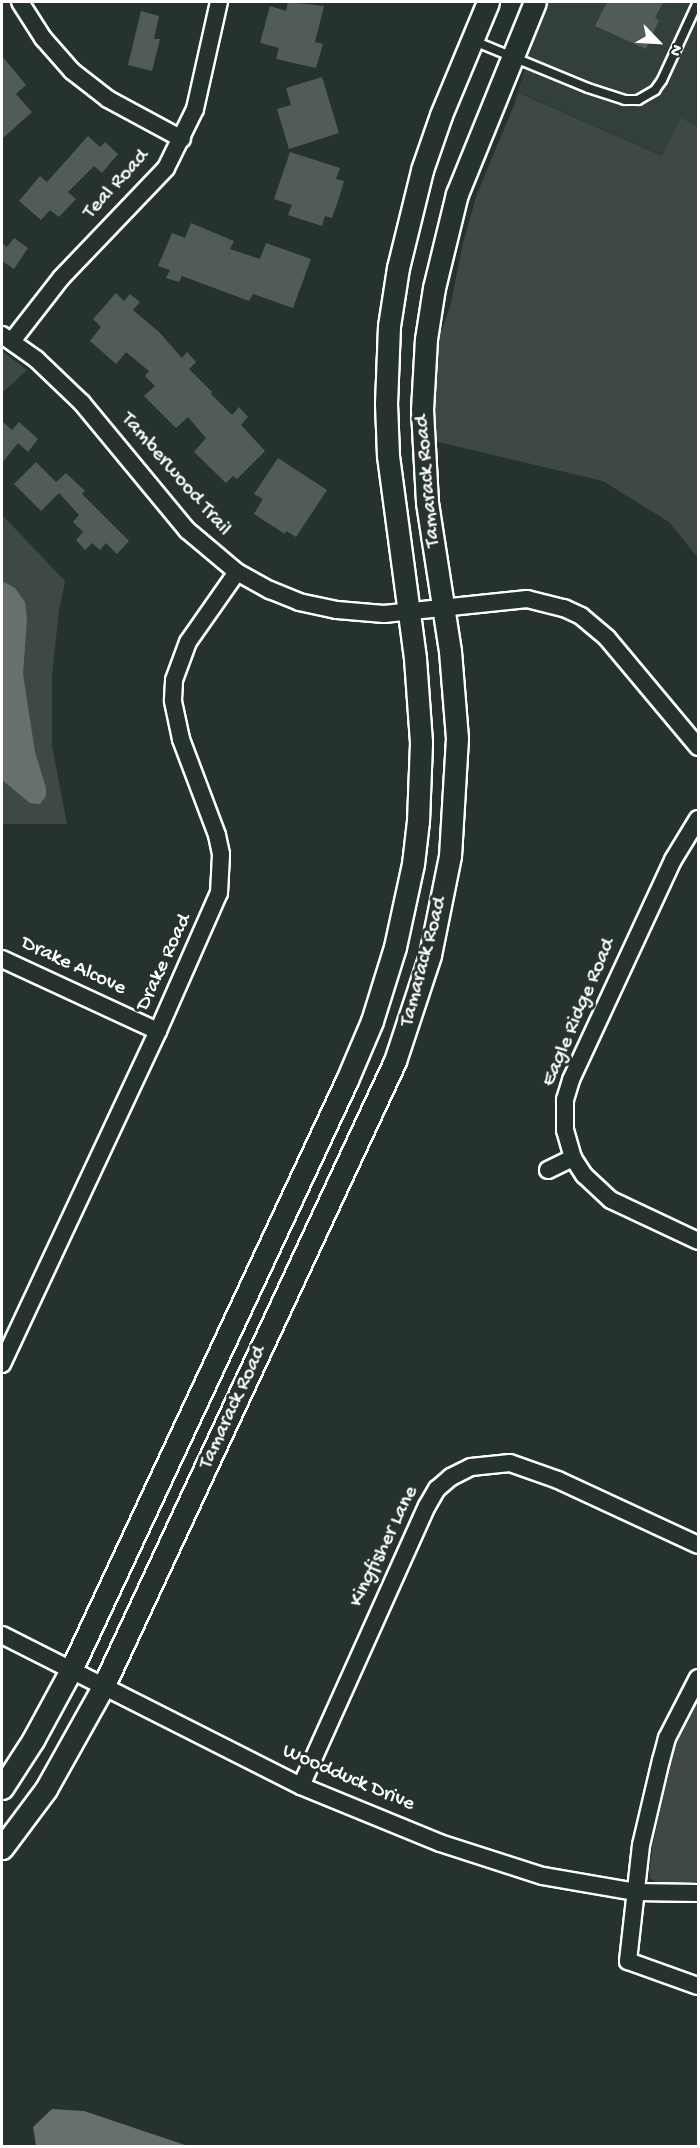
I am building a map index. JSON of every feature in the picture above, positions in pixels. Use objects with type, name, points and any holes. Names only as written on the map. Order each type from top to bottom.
[{"type":"street","points":[[20,2],[43,38],[72,72],[108,99],[182,139]]},
{"type":"street","name":"Teal Road","points":[[7,338],[166,168],[195,109],[219,2]]},
{"type":"street","name":"Tamarack Road","points":[[2,1788],[33,1740],[71,1670],[347,1080],[384,985],[406,905],[418,821],[421,742],[410,612],[388,455],[386,404],[389,326],[409,215],[422,170],[488,2]]},
{"type":"street","name":"Tamarack Road","points":[[2,1848],[46,1789],[103,1687],[395,1061],[419,995],[444,889],[457,775],[455,694],[427,490],[422,410],[426,339],[434,288],[456,194],[535,2]]},
{"type":"street","name":"Tamberwood Trail","points":[[7,338],[36,359],[82,403],[187,530],[237,572],[270,590],[299,602],[337,610],[384,614],[527,599],[550,603],[581,616],[607,638],[699,747]]},
{"type":"street","name":"Drake Road","points":[[2,1364],[213,910],[222,874],[217,835],[176,721],[174,680],[188,642],[237,572]]},
{"type":"street","name":"Eagle Ridge Road","points":[[699,819],[673,860],[571,1080],[565,1100],[565,1130],[573,1158],[584,1175],[611,1200],[699,1241]]},
{"type":"street","name":"Drake Alcove","points":[[2,959],[158,1031]]},
{"type":"street","points":[[548,1170],[573,1158]]},
{"type":"street","name":"Kingfisher Lane","points":[[301,1786],[427,1506],[437,1489],[451,1477],[471,1467],[510,1463],[558,1480],[699,1545]]},
{"type":"street","name":"Woodduck Drive","points":[[2,1635],[301,1786],[440,1843],[543,1876],[636,1892],[699,1893]]},
{"type":"street","points":[[699,1678],[667,1738],[641,1845],[628,1961],[699,1986]]},
{"type":"lane","points":[[472,40],[609,96],[638,100],[655,90],[662,80],[699,2]]},
{"type":"shaded area","points":[[547,2],[698,2],[698,127],[681,119],[663,156],[520,93],[514,103]]},
{"type":"shaded area","points":[[519,93],[662,156],[681,118],[698,127],[698,558],[669,522],[603,481],[434,441],[436,348],[451,303],[463,243],[477,194]]},
{"type":"shaded area","points":[[2,351],[27,370],[2,393]]},
{"type":"shaded area","points":[[2,515],[65,581],[59,611],[52,675],[52,746],[67,824],[2,824]]},
{"type":"shaded area","points":[[2,581],[15,588],[25,602],[27,618],[23,674],[35,752],[46,788],[46,796],[40,804],[30,803],[2,780]]},
{"type":"shaded area","points":[[698,1697],[698,1885],[658,1883],[651,1879],[649,1873],[653,1843],[675,1746]]},
{"type":"shaded area","points":[[52,2109],[84,2111],[188,2146],[36,2146],[33,2127]]},
{"type":"building","points":[[288,2],[324,6],[315,42],[323,44],[316,68],[276,59],[279,48],[260,43],[270,6],[286,11]]},
{"type":"building","points":[[607,2],[663,2],[655,18],[659,20],[646,49],[595,26]]},
{"type":"building","points":[[141,11],[159,16],[154,39],[160,39],[152,71],[128,65]]},
{"type":"building","points":[[2,56],[26,85],[16,94],[32,112],[2,139]]},
{"type":"building","points":[[322,77],[339,133],[289,149],[277,109],[291,105],[286,88]]},
{"type":"building","points":[[88,136],[100,147],[105,142],[118,154],[102,173],[94,166],[68,192],[76,199],[59,217],[50,210],[41,220],[19,201],[40,176],[47,182]]},
{"type":"building","points":[[290,152],[340,168],[336,179],[344,181],[340,195],[332,218],[325,216],[322,226],[288,215],[292,205],[274,199]]},
{"type":"building","points":[[191,223],[234,241],[230,249],[260,259],[266,243],[311,259],[293,308],[253,294],[249,301],[182,276],[179,282],[166,278],[170,270],[158,266],[172,233],[185,238]]},
{"type":"building","points":[[14,238],[28,248],[14,269],[2,261],[2,243],[7,247]]},
{"type":"building","points":[[116,293],[124,301],[130,294],[140,302],[133,310],[159,332],[182,358],[187,352],[196,362],[189,369],[212,392],[211,394],[232,415],[239,407],[248,417],[241,425],[265,451],[237,479],[233,476],[226,483],[194,452],[206,438],[188,417],[176,428],[144,396],[155,386],[145,376],[149,371],[126,352],[116,364],[90,341],[101,327],[93,319]]},
{"type":"building","points":[[2,421],[12,430],[19,422],[38,439],[28,452],[18,443],[2,463]]},
{"type":"building","points":[[278,458],[327,490],[296,537],[286,531],[285,534],[254,514],[263,499],[254,494]]},
{"type":"building","points":[[36,462],[56,482],[66,473],[85,491],[82,494],[129,541],[117,554],[106,543],[100,550],[92,543],[85,550],[76,540],[83,532],[73,522],[79,515],[59,493],[41,511],[14,484]]}]
